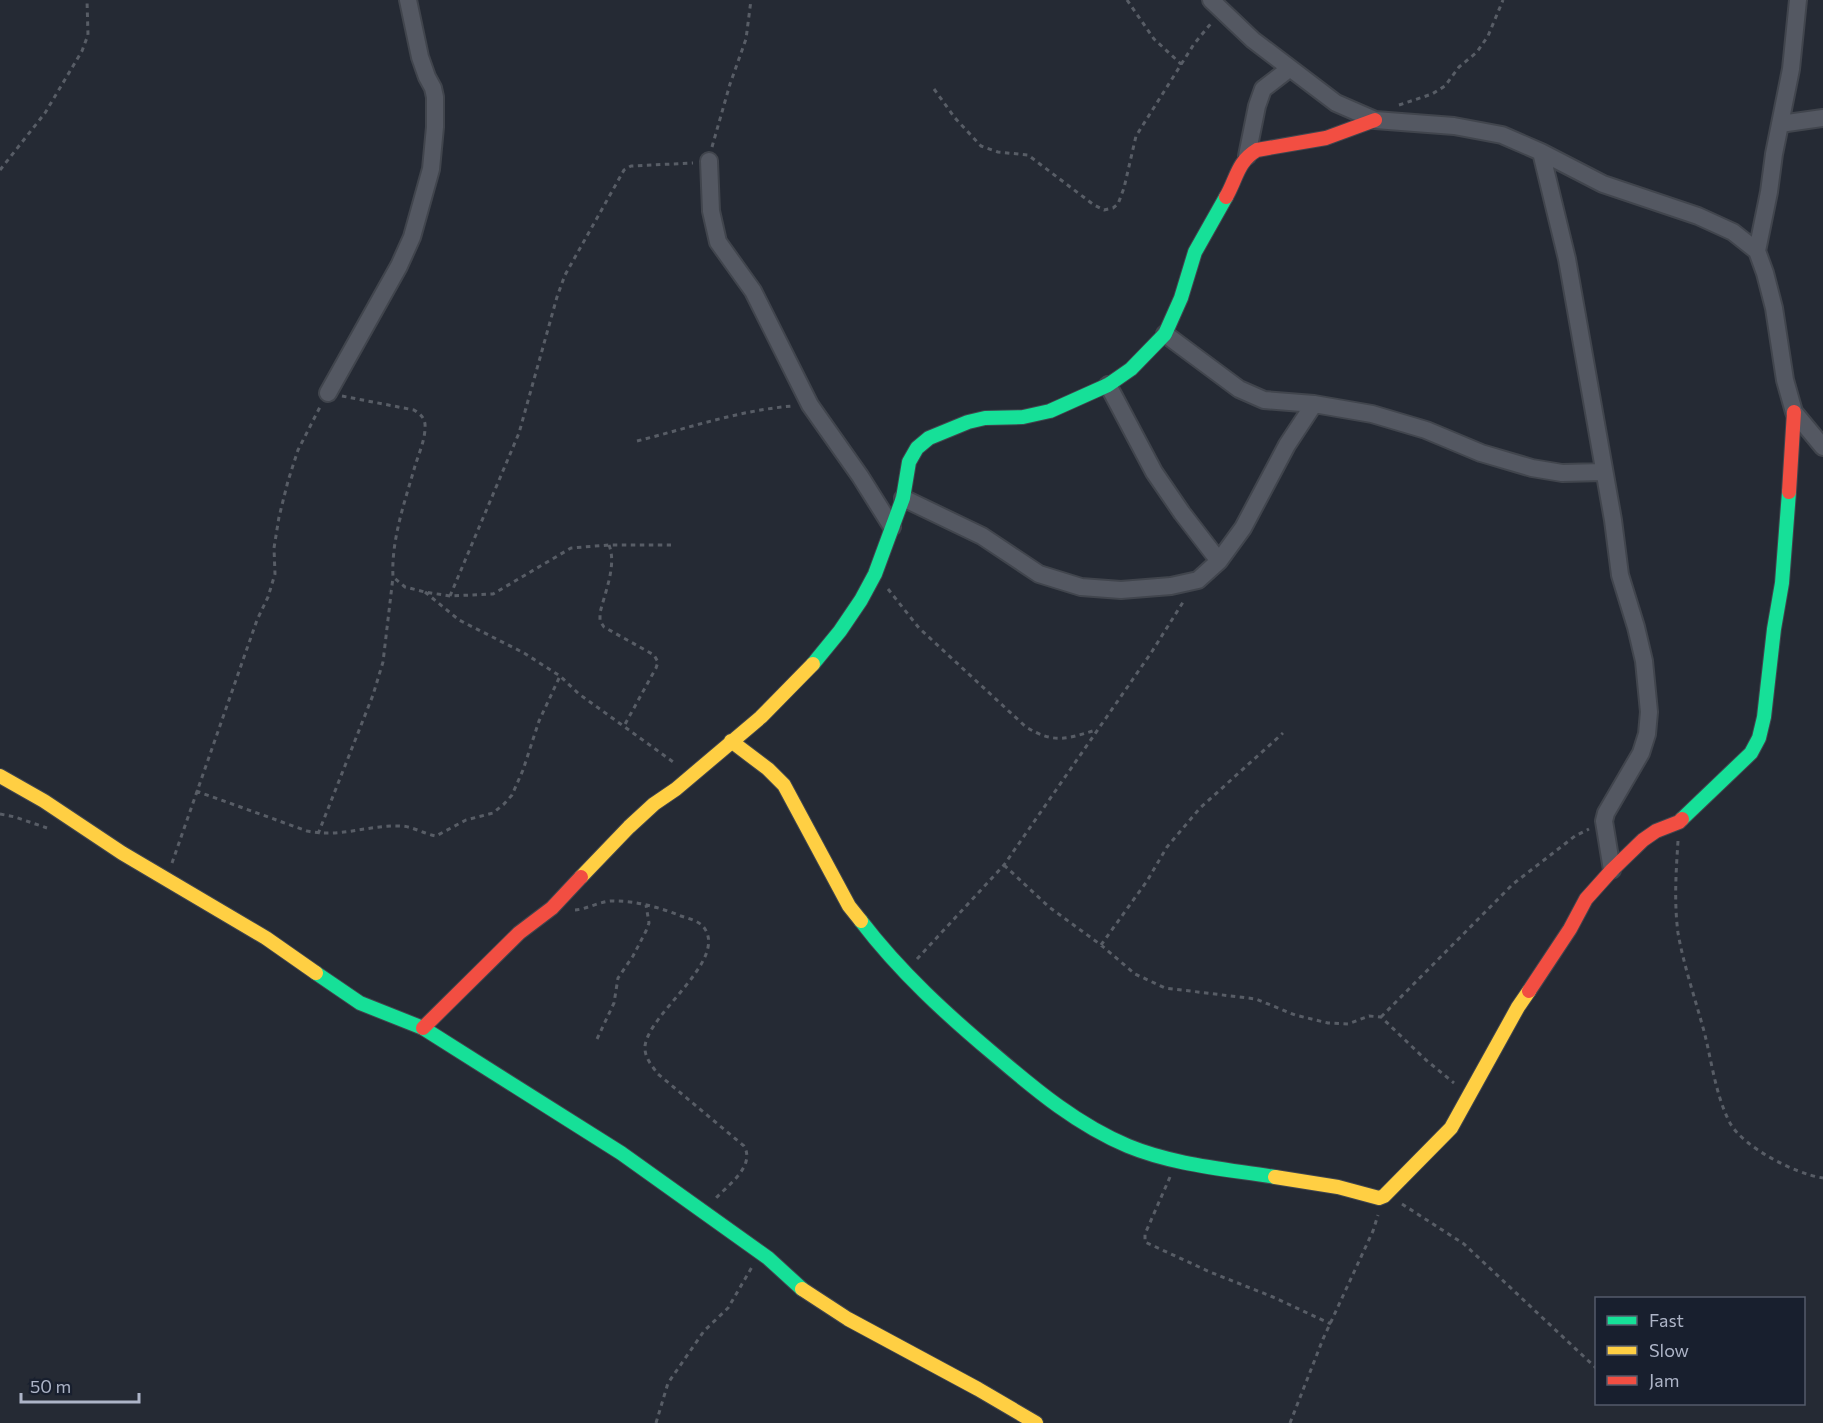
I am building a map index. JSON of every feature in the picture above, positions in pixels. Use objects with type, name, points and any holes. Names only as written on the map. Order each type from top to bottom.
[{"type":"street","points":[[328,393],[399,266],[412,237],[431,169],[435,98],[420,57],[408,0]]},
{"type":"street","points":[[731,741],[768,769],[784,785],[849,906],[884,951],[950,1017],[1069,1115],[1128,1146],[1177,1161],[1338,1187],[1379,1198],[1387,1194],[1451,1128],[1518,1007],[1548,964],[1586,899],[1643,840],[1656,831],[1679,822],[1751,753],[1759,738],[1764,717],[1784,564],[1794,411],[1785,380],[1774,308],[1757,251],[1791,69],[1798,0]]},
{"type":"street","points":[[1216,5],[1288,69],[1336,104],[1375,120],[1463,128],[1502,135],[1603,184],[1698,216],[1733,232],[1757,251]]},
{"type":"street","points":[[423,1028],[519,933],[552,908],[629,827],[761,717],[805,674],[840,631],[875,574],[903,498],[909,462],[917,448],[929,438],[968,422],[985,418],[1023,417],[1050,411],[1108,385],[1131,369],[1165,334],[1181,298],[1196,252],[1247,156],[1257,106],[1263,89],[1288,69]]},
{"type":"street","points":[[1780,124],[1823,118]]},
{"type":"street","points":[[1247,156],[1257,150],[1274,146],[1326,138],[1375,120]]},
{"type":"street","points":[[1541,152],[1568,259],[1613,520],[1620,575],[1644,661],[1649,712],[1647,734],[1641,753],[1606,813],[1604,821],[1612,870]]},
{"type":"street","points":[[709,161],[711,211],[718,242],[753,291],[810,405],[860,476],[892,527]]},
{"type":"street","points":[[1165,334],[1239,389],[1264,400],[1314,404],[1372,414],[1426,430],[1481,453],[1532,468],[1562,473],[1604,472]]},
{"type":"street","points":[[1108,385],[1154,472],[1219,561]]},
{"type":"street","points":[[903,498],[982,536],[1040,574],[1081,587],[1120,590],[1171,586],[1198,580],[1219,561],[1243,528],[1287,445],[1314,404]]},
{"type":"street","points":[[1794,411],[1823,447]]},
{"type":"street","points":[[0,776],[44,801],[166,880],[266,938],[360,1003],[423,1028],[621,1153],[760,1253],[807,1294],[1036,1423]]},
{"type":"path","points":[[0,170],[45,113],[82,51],[87,35],[87,0]]},
{"type":"path","points":[[450,596],[519,433],[565,275],[624,170],[631,166],[709,161],[730,84],[746,39],[751,0]]},
{"type":"path","points":[[1127,0],[1154,39],[1181,64]]},
{"type":"path","points":[[1375,120],[1396,107],[1432,94],[1445,86],[1459,67],[1477,52],[1488,36],[1503,0]]},
{"type":"path","points":[[934,90],[955,118],[981,146],[998,152],[1028,155],[1094,205],[1104,210],[1113,208],[1118,204],[1124,188],[1136,136],[1216,5]]},
{"type":"path","points":[[166,880],[257,620],[268,597],[275,574],[274,548],[277,527],[298,450],[328,393],[414,410],[422,416],[425,424],[424,437],[405,500],[392,559],[393,577],[383,662],[373,695],[318,834]]},
{"type":"path","points":[[637,441],[734,415],[763,409],[810,405]]},
{"type":"path","points":[[393,577],[405,587],[424,592],[450,596],[493,594],[572,548],[609,545],[671,545]]},
{"type":"path","points":[[609,545],[612,563],[600,621],[604,627],[654,655],[658,662],[624,726]]},
{"type":"path","points":[[875,574],[919,628],[1026,727],[1051,739],[1070,738],[1097,729]]},
{"type":"path","points":[[905,972],[1004,865],[1151,653],[1198,580]]},
{"type":"path","points":[[424,592],[459,620],[524,653],[560,676],[579,694],[692,775]]},
{"type":"path","points":[[196,792],[318,834],[403,826],[436,836],[466,819],[492,813],[512,795],[539,721],[560,676]]},
{"type":"path","points":[[1101,945],[1147,882],[1167,847],[1200,808],[1283,733]]},
{"type":"path","points":[[1381,1017],[1513,884],[1575,836],[1604,821]]},
{"type":"path","points":[[1679,822],[1674,891],[1678,933],[1717,1089],[1731,1124],[1746,1142],[1760,1151],[1812,1177],[1823,1178]]},
{"type":"path","points":[[1004,865],[1049,907],[1101,945],[1135,974],[1165,988],[1256,999],[1295,1016],[1328,1023],[1348,1024],[1369,1016],[1381,1017],[1426,1060],[1470,1095]]},
{"type":"path","points":[[552,908],[578,910],[612,900],[646,905],[696,921],[707,934],[708,946],[704,960],[695,976],[651,1031],[645,1048],[648,1060],[658,1074],[744,1146],[748,1153],[747,1161],[739,1173],[703,1212]]},
{"type":"path","points":[[597,1039],[614,1003],[618,978],[646,932],[649,923],[646,905]]},
{"type":"path","points":[[1177,1161],[1144,1234],[1144,1242],[1330,1324]]},
{"type":"path","points":[[1290,1423],[1387,1194],[1464,1244],[1595,1367]]},
{"type":"path","points":[[656,1423],[668,1383],[704,1331],[728,1308],[760,1253]]},
{"type":"traffic: fast","points":[[813,664],[840,631],[875,574],[903,498],[909,462],[917,448],[929,438],[968,422],[985,418],[1023,417],[1050,411],[1108,385],[1131,369],[1165,334],[1181,298],[1195,252],[1226,197]]},
{"type":"traffic: fast","points":[[1682,819],[1751,753],[1759,738],[1764,717],[1774,629],[1782,583],[1789,492]]},
{"type":"traffic: fast","points":[[861,921],[892,958],[942,1009],[1027,1082],[1075,1118],[1110,1138],[1163,1158],[1275,1177]]},
{"type":"traffic: fast","points":[[316,973],[360,1003],[423,1028],[621,1153],[768,1258],[802,1289]]},
{"type":"traffic: slow","points":[[581,877],[654,804],[676,789],[761,717],[813,664]]},
{"type":"traffic: slow","points":[[731,741],[768,769],[784,785],[849,906],[861,921]]},
{"type":"traffic: slow","points":[[0,776],[44,801],[122,853],[266,938],[316,973]]},
{"type":"traffic: slow","points":[[1275,1177],[1338,1187],[1379,1198],[1384,1196],[1451,1128],[1529,991]]},
{"type":"traffic: slow","points":[[802,1289],[848,1319],[1036,1423]]},
{"type":"traffic: jam","points":[[1226,197],[1241,165],[1257,150],[1326,138],[1375,120]]},
{"type":"traffic: jam","points":[[1789,492],[1794,412]]},
{"type":"traffic: jam","points":[[1529,991],[1570,929],[1586,899],[1643,840],[1682,819]]},
{"type":"traffic: jam","points":[[423,1028],[519,933],[552,908],[581,877]]}]
